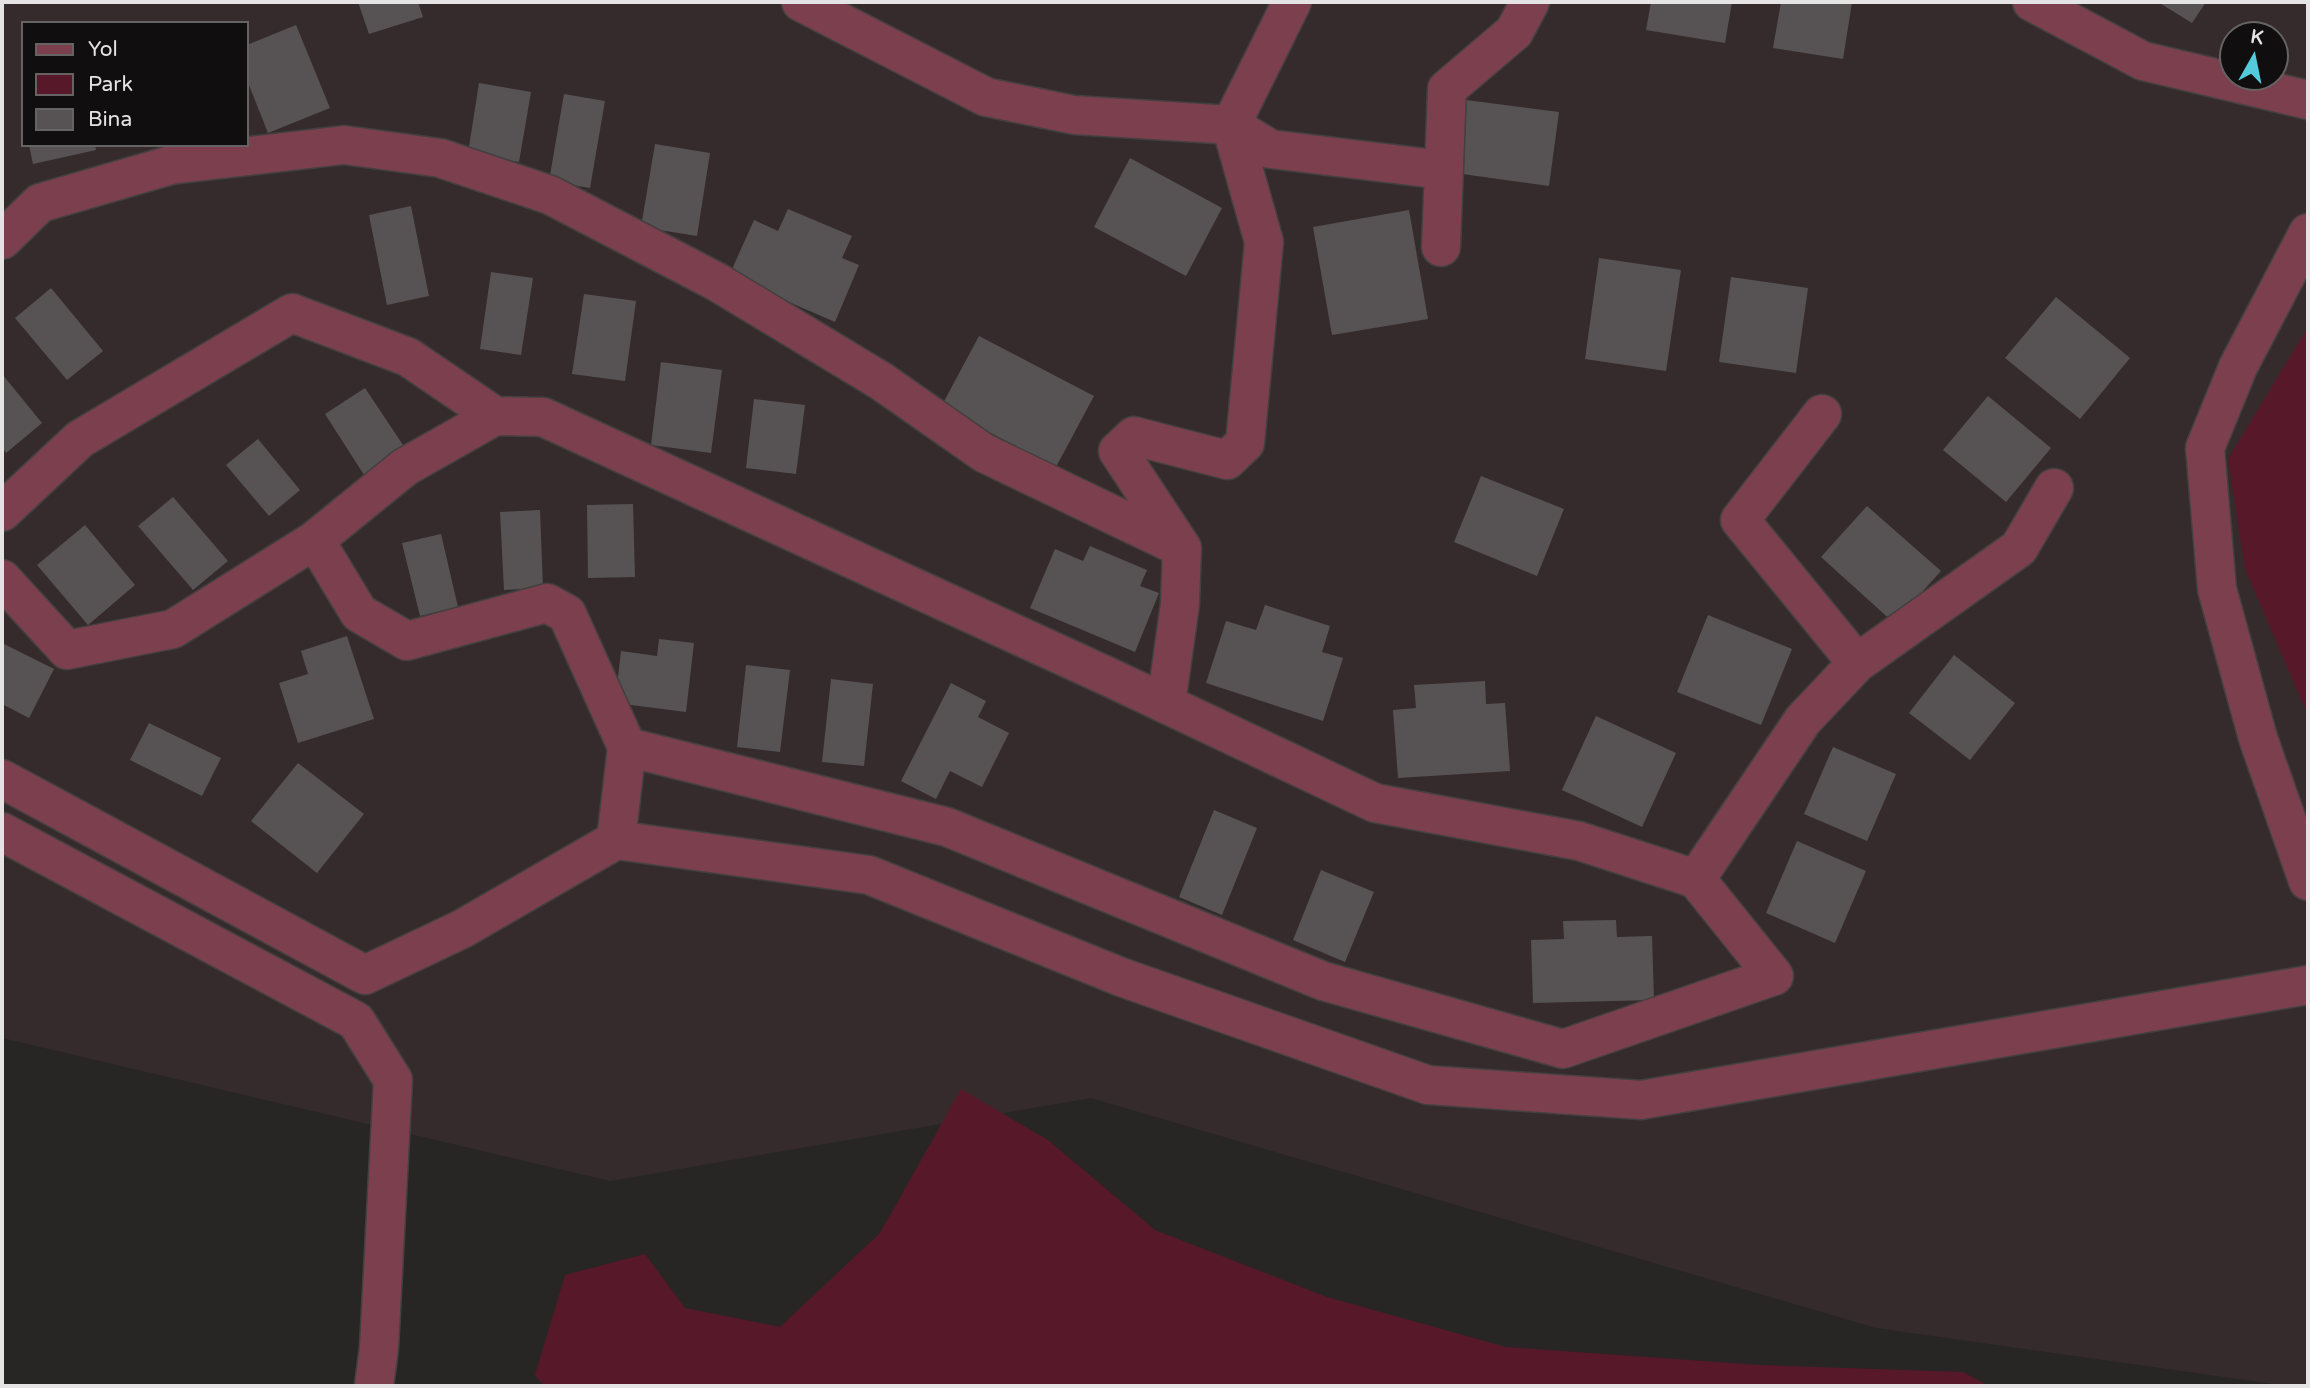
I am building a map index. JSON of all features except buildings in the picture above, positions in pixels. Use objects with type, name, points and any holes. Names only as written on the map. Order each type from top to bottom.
[{"type":"street","points":[[801,2],[986,97],[1074,115],[1231,125],[1270,149],[1443,170]]},
{"type":"street","points":[[1166,704],[1180,604],[1182,548],[1118,451],[1134,436],[1227,460],[1245,443],[1264,242],[1231,125],[1292,2]]},
{"type":"street","points":[[1440,247],[1447,89],[1514,32],[1530,2]]},
{"type":"street","points":[[2032,2],[2143,61],[2308,100]]},
{"type":"street","points":[[3,236],[40,203],[171,165],[344,145],[440,158],[550,195],[705,276],[881,381],[984,453],[1182,548]]},
{"type":"street","points":[[2308,233],[2238,367],[2204,448],[2217,589],[2258,738],[2308,881]]},
{"type":"street","points":[[2,512],[80,439],[292,313],[408,357],[495,416]]},
{"type":"street","points":[[1822,414],[1740,520],[1857,663]]},
{"type":"street","points":[[2,579],[67,650],[173,629],[316,540],[405,467],[495,416],[542,416],[1375,803],[1579,841],[1696,878],[1774,976],[1563,1049],[1323,981],[947,827],[627,747]]},
{"type":"street","points":[[1696,878],[1803,720],[1857,663],[2019,548],[2054,488]]},
{"type":"street","points":[[316,540],[359,613],[407,641],[547,603],[566,614],[627,747],[616,840]]},
{"type":"street","points":[[2,779],[365,975],[462,929],[616,840],[869,875],[1121,977],[1427,1085],[1641,1100],[2308,985]]},
{"type":"street","points":[[2,832],[356,1021],[393,1080],[379,1348],[374,1386]]},
{"type":"shaded area","points":[[2,2],[2308,2],[2308,1386],[2288,1386],[1876,1328],[1091,1098],[610,1181],[2,1038]]},
{"type":"green space","points":[[2308,327],[2308,716],[2245,569],[2228,459]]},
{"type":"green space","points":[[961,1089],[1048,1140],[1155,1230],[1327,1297],[1506,1347],[1759,1365],[1963,1372],[1989,1386],[544,1386],[535,1375],[565,1275],[645,1254],[685,1308],[780,1327],[880,1233]]}]
